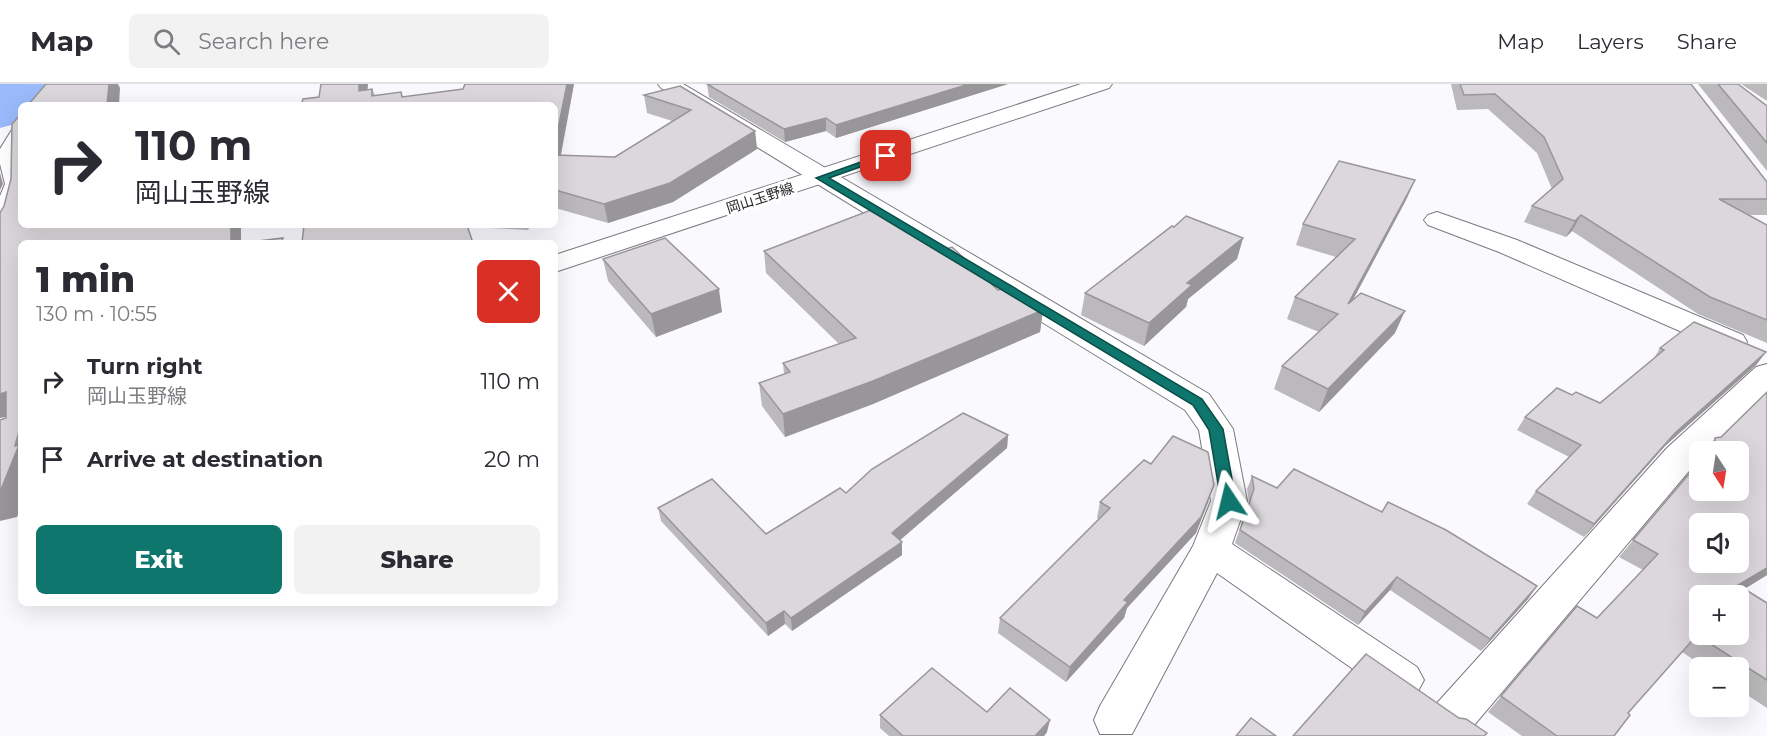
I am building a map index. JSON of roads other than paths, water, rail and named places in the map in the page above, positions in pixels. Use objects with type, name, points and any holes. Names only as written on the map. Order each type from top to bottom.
[{"type":"street","points":[[668,84],[1197,402],[1216,429],[1229,501],[1210,549],[1116,720]]},
{"type":"street","name":"岡山玉野線","points":[[558,263],[1102,84]]},
{"type":"street","points":[[0,125],[18,115]]},
{"type":"street","points":[[0,230],[16,184],[9,153],[18,138]]},
{"type":"street","points":[[1437,220],[1508,246],[1767,357]]},
{"type":"street","points":[[1210,549],[1468,726],[1679,457],[1767,374]]},
{"type":"waterway","points":[[0,111],[33,84]]}]
